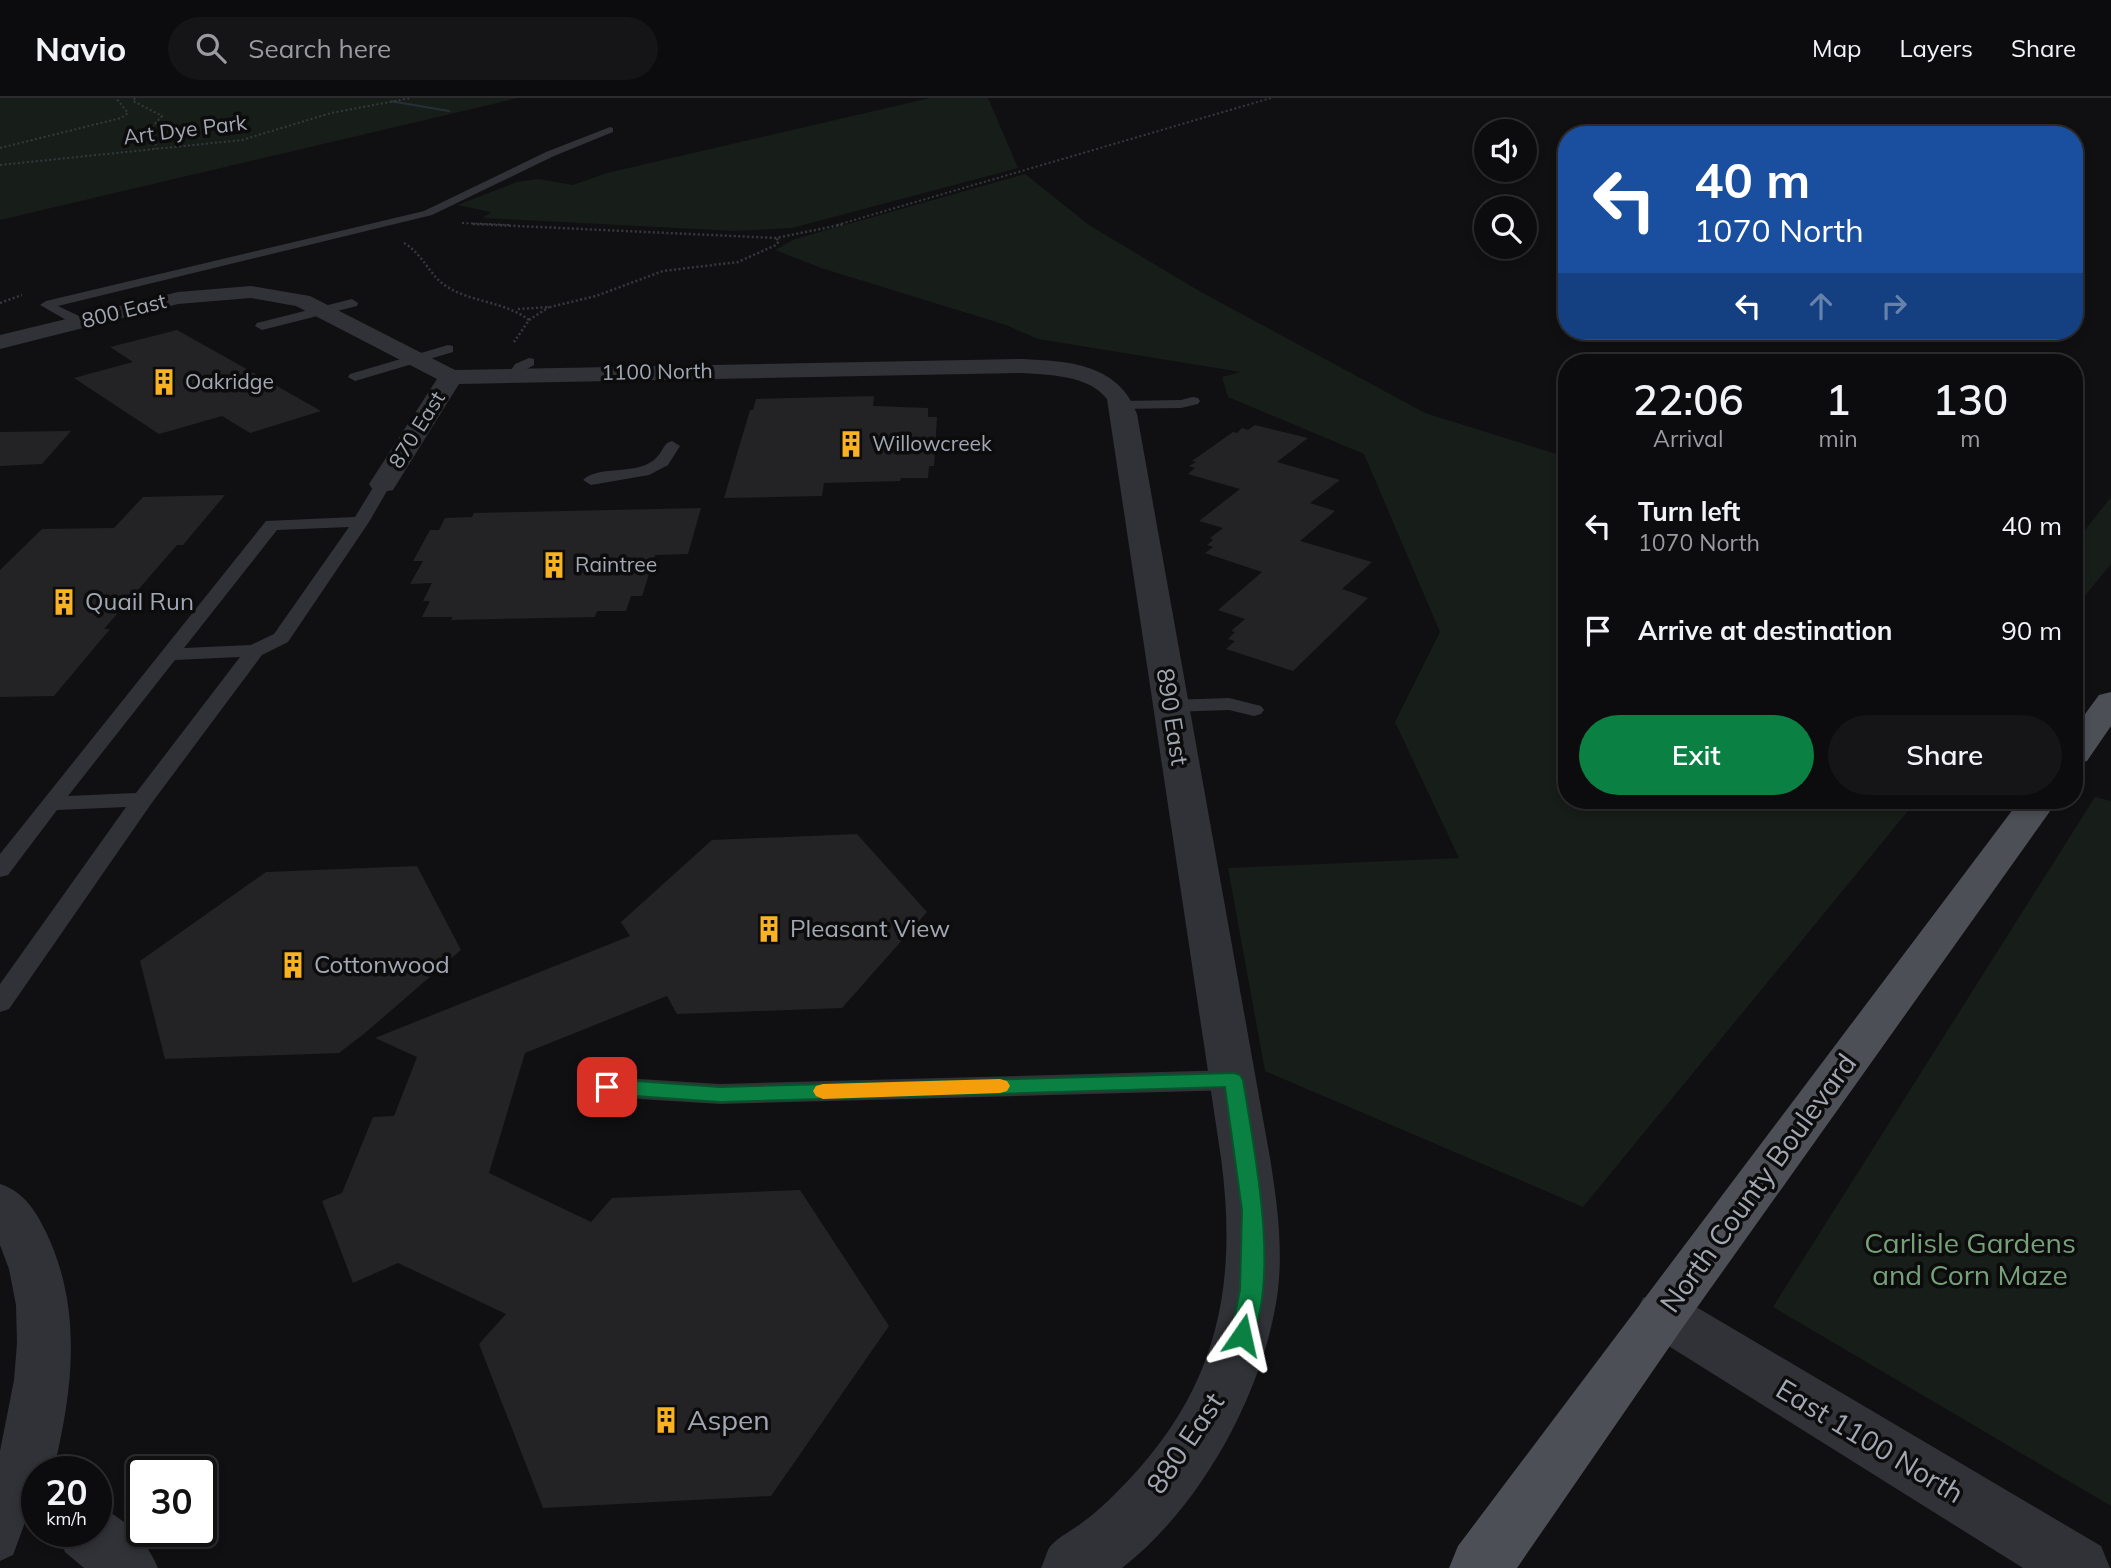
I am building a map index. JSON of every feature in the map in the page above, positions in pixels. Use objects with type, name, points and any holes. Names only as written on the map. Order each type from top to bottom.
[{"type":"main road","points":[[2083,741],[2111,702]]},
{"type":"main road","name":"North County Boulevard","points":[[1480,1568],[1662,1314],[2032,809]]},
{"type":"street","name":"800 East","points":[[0,342],[178,298],[251,292]]},
{"type":"street","name":"1100 North","points":[[251,292],[291,297],[451,377],[522,368],[823,362],[1022,366],[1082,375],[1108,387],[1119,398],[1121,405]]},
{"type":"street","name":"870 East","points":[[383,484],[451,377]]},
{"type":"street","name":"890 East","points":[[1121,405],[1234,1080]]},
{"type":"street","name":"880 East","points":[[1072,1568],[1090,1556],[1138,1512],[1176,1467],[1206,1422],[1227,1378],[1242,1335],[1251,1290],[1253,1210],[1234,1080]]},
{"type":"street","points":[[0,1204],[25,1244],[41,1298],[45,1329],[41,1398],[18,1494]]},
{"type":"street","name":"East 1100 North","points":[[1662,1314],[2079,1568]]},
{"type":"street","points":[[106,1547],[127,1568]]},
{"type":"lane","points":[[80,322],[46,304],[428,213],[550,154],[610,130]]},
{"type":"lane","points":[[262,326],[352,303]]},
{"type":"lane","points":[[355,377],[448,349]]},
{"type":"lane","points":[[1121,405],[1181,404],[1193,401]]},
{"type":"lane","points":[[591,480],[643,472],[662,462],[673,446]]},
{"type":"lane","points":[[169,654],[255,651],[281,638],[361,522],[383,484]]},
{"type":"lane","points":[[0,870],[272,525],[361,522]]},
{"type":"lane","points":[[0,1003],[144,799],[255,651]]},
{"type":"lane","points":[[1170,706],[1229,704],[1254,710]]},
{"type":"lane","points":[[50,804],[144,799]]},
{"type":"lane","points":[[607,1087],[720,1094],[1234,1080]]},
{"type":"lane","points":[[0,1543],[18,1494]]},
{"type":"path","points":[[0,148],[121,118],[128,113],[116,98]]},
{"type":"path","points":[[135,98],[134,101],[162,116],[153,126],[156,149]]},
{"type":"path","name":"Art Dye Park","points":[[0,165],[242,140],[331,113],[411,98]]},
{"type":"path","points":[[428,213],[444,219],[488,225],[776,238],[848,223],[1271,98]]},
{"type":"path","points":[[370,227],[417,249],[430,272],[444,285],[485,303],[518,309],[550,307],[613,290],[663,271],[738,262],[776,246],[779,242],[776,238]]},
{"type":"path","points":[[510,347],[529,320],[550,307]]},
{"type":"path","points":[[518,309],[529,320]]},
{"type":"green space","points":[[0,98],[518,98],[0,220]]},
{"type":"green space","points":[[930,98],[988,98],[1018,168],[792,228],[735,231],[483,218],[491,212],[457,205],[517,182],[538,179],[573,185],[607,173]]},
{"type":"green space","points":[[1025,174],[1089,225],[1201,292],[1425,413],[1558,455],[1558,809],[1910,809],[1583,1207],[1265,1071],[1228,868],[1459,858],[1395,722],[1440,632],[1364,454],[1228,397],[1222,377],[1241,372],[1038,339],[1006,325],[821,268],[775,250],[795,239]]},
{"type":"green space","points":[[2111,497],[2111,564],[2083,598],[2083,533]]},
{"type":"green space","name":"Carlisle Gardens and Corn Maze","points":[[2095,797],[2111,801],[2111,1506],[1773,1307]]},
{"type":"building","name":"Oakridge","points":[[177,330],[321,411],[250,433],[222,416],[159,434],[74,378],[133,362],[110,347]]},
{"type":"building","name":"Willowcreek","points":[[874,396],[873,406],[928,408],[928,417],[937,417],[934,466],[929,466],[928,478],[824,483],[822,496],[724,498],[750,410],[753,410],[756,399]]},
{"type":"building","points":[[1255,425],[1308,438],[1277,462],[1340,480],[1310,503],[1335,511],[1300,541],[1372,562],[1342,589],[1368,598],[1293,671],[1226,649],[1235,641],[1228,639],[1235,632],[1231,631],[1245,619],[1218,610],[1262,572],[1205,553],[1213,547],[1207,545],[1213,540],[1210,538],[1223,528],[1199,521],[1240,489],[1188,474],[1195,468],[1189,466],[1196,462],[1192,461],[1233,432],[1237,433],[1242,428],[1248,430]]},
{"type":"building","points":[[71,431],[42,464],[0,466],[0,432]]},
{"type":"building","name":"Quail Run","points":[[225,495],[183,545],[177,545],[104,629],[110,629],[54,696],[0,697],[0,570],[42,529],[114,528],[143,497]]},
{"type":"building","name":"Raintree","points":[[701,508],[688,554],[655,555],[642,596],[631,596],[626,611],[597,611],[595,617],[451,620],[453,617],[422,617],[430,601],[423,601],[432,583],[410,584],[423,561],[413,561],[430,530],[439,530],[445,518],[472,517],[474,513]]},
{"type":"building","points":[[857,834],[927,912],[842,1008],[677,1014],[667,996],[525,1053],[489,1173],[591,1222],[612,1198],[800,1190],[889,1326],[771,1496],[543,1508],[479,1344],[506,1314],[398,1263],[353,1283],[322,1201],[342,1193],[373,1117],[394,1116],[417,1057],[375,1038],[630,936],[621,922],[712,840]]},
{"type":"building","name":"Cottonwood","points":[[417,866],[461,950],[339,1053],[165,1059],[140,961],[266,872]]},
{"type":"waterway","points":[[372,98],[385,100]]},
{"type":"waterway","points":[[391,101],[449,111]]},
{"type":"slow traffic","points":[[823,1091],[1000,1086]]},
{"type":"place","name":"Oakridge","points":[[164,382]]},
{"type":"place","name":"Willowcreek","points":[[851,444]]},
{"type":"place","name":"Raintree","points":[[554,565]]},
{"type":"place","name":"Quail Run","points":[[64,602]]},
{"type":"place","name":"Pleasant View","points":[[769,929]]},
{"type":"place","name":"Cottonwood","points":[[293,965]]},
{"type":"place","name":"Aspen","points":[[666,1420]]},
{"type":"route","points":[[607,1087],[720,1094],[1234,1080],[1253,1210],[1251,1290],[1242,1335]]}]
